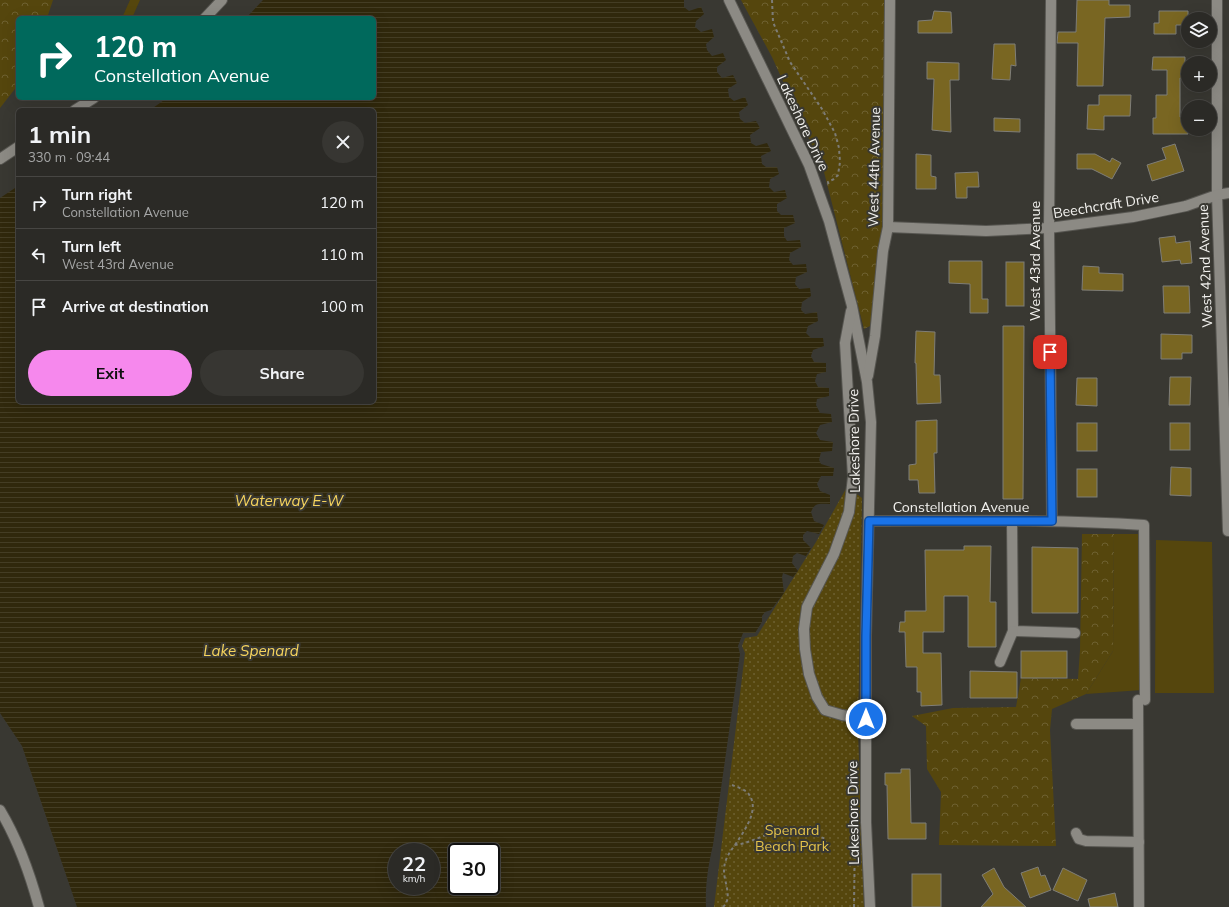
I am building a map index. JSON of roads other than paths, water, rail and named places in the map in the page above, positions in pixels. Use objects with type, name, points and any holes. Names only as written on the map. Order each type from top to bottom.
[{"type":"street","points":[[207,16],[222,0]]},
{"type":"street","name":"Lakeshore Drive","points":[[730,0],[809,165],[829,221],[852,306],[867,382],[871,422],[866,636],[866,822],[870,907]]},
{"type":"street","name":"West 44th Avenue","points":[[867,382],[875,336],[883,251],[888,227],[890,0]]},
{"type":"street","name":"West 43rd Avenue","points":[[1051,0],[1048,228],[1052,521]]},
{"type":"street","name":"West 42nd Avenue","points":[[1217,0],[1217,195],[1228,531]]},
{"type":"street","points":[[78,108],[91,100]]},
{"type":"street","points":[[0,159],[16,148]]},
{"type":"street","name":"Beechcraft Drive","points":[[888,227],[986,231],[1048,228],[1140,216],[1186,206],[1229,192]]},
{"type":"street","points":[[852,306],[846,342],[853,478],[849,512],[834,554],[807,607],[804,628],[805,649],[809,674],[817,697],[825,710],[842,715],[866,719]]},
{"type":"street","name":"Constellation Avenue","points":[[869,521],[1052,521],[1105,522],[1144,525],[1142,700],[1138,724]]},
{"type":"street","points":[[1000,662],[1013,631],[1012,521]]},
{"type":"street","points":[[1013,631],[1076,633]]},
{"type":"street","points":[[1076,724],[1138,724],[1139,907]]},
{"type":"street","points":[[0,810],[21,854],[39,907]]},
{"type":"street","points":[[1076,833],[1079,839],[1086,841],[1139,842]]},
{"type":"water","name":"Lake Spenard","points":[[263,0],[684,0],[684,7],[689,11],[701,7],[704,14],[696,21],[695,27],[701,32],[712,29],[714,37],[706,44],[707,50],[712,56],[723,53],[726,60],[717,67],[717,72],[722,78],[733,75],[737,83],[728,89],[729,97],[734,101],[745,97],[748,105],[739,112],[740,119],[745,123],[756,121],[760,128],[750,135],[751,143],[756,146],[767,143],[771,151],[761,156],[762,164],[766,167],[777,167],[779,174],[770,179],[769,187],[774,192],[785,190],[787,198],[777,204],[777,211],[781,215],[793,215],[795,223],[784,228],[784,236],[787,241],[800,240],[801,247],[790,253],[789,260],[793,265],[806,264],[807,272],[796,277],[795,284],[799,289],[810,288],[811,296],[802,302],[801,310],[805,314],[817,312],[818,321],[808,326],[806,333],[811,338],[823,338],[824,346],[813,350],[811,356],[814,362],[826,363],[826,372],[817,374],[815,381],[818,387],[829,388],[829,396],[817,399],[816,405],[820,413],[831,414],[832,422],[820,425],[816,433],[820,440],[833,442],[832,451],[821,452],[819,460],[821,464],[834,468],[833,476],[821,476],[817,484],[820,491],[830,495],[830,504],[816,505],[811,512],[814,521],[824,525],[819,534],[807,531],[803,535],[803,540],[811,548],[806,556],[797,553],[793,556],[792,563],[798,571],[793,577],[783,573],[784,593],[771,610],[765,612],[762,616],[762,622],[755,633],[743,633],[738,646],[740,654],[713,845],[707,876],[706,907],[77,907],[22,746],[0,713],[0,198],[16,187],[16,404],[376,404],[376,108],[153,108],[164,100],[376,100],[376,16],[248,16]]},
{"type":"water label","name":"Waterway E-W","points":[[289,501]]},
{"type":"park label","name":"Spenard Beach Park","points":[[792,838]]}]
